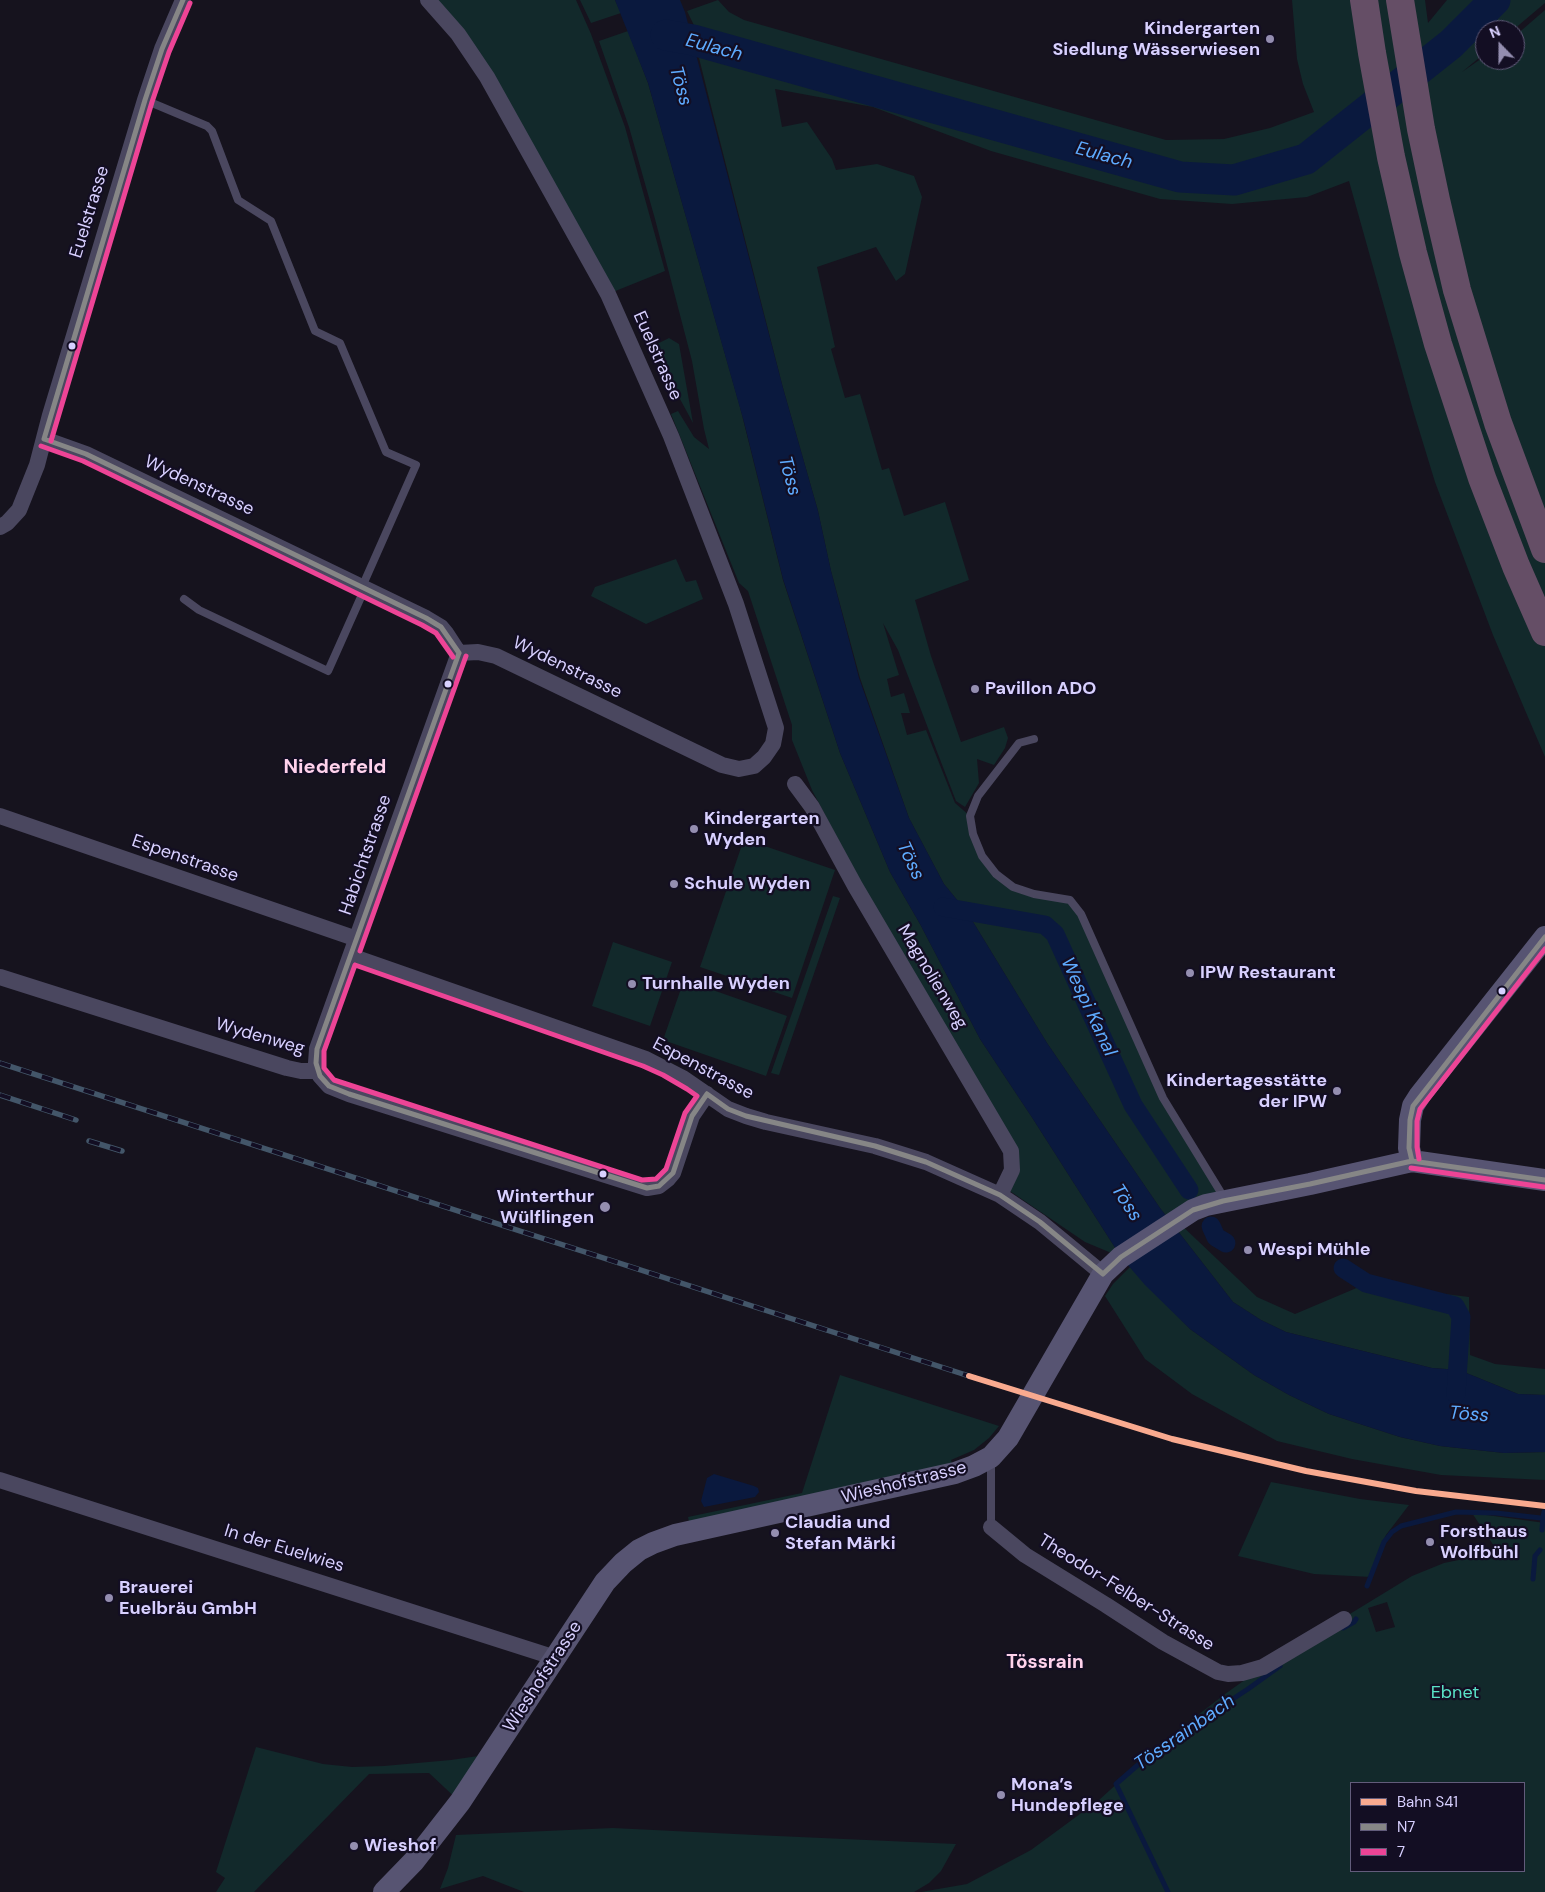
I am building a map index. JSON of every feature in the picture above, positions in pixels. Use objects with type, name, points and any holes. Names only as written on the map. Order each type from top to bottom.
[{"type":"highway","points":[[1364,0],[1391,157],[1420,280],[1452,389],[1499,523],[1545,632]]},
{"type":"highway","points":[[1402,12],[1421,129],[1446,245],[1478,361],[1513,467],[1545,549]]},
{"type":"street","name":"Euelstrasse","points":[[0,528],[13,517],[22,504],[37,465],[50,415],[145,100],[162,49],[183,0]]},
{"type":"street","name":"Euelstrasse","points":[[428,0],[458,34],[487,77],[602,283],[671,436],[736,604],[776,728],[772,744],[764,757]]},
{"type":"street","name":"Wydenstrasse","points":[[44,439],[86,454],[434,622],[446,633],[459,653],[478,652],[496,656],[722,765],[740,769],[754,766],[764,757]]},
{"type":"street","name":"Habichtstrasse","points":[[317,1071],[316,1059],[318,1049],[459,653]]},
{"type":"street","name":"Magnolienweg","points":[[795,784],[812,807],[855,886],[1011,1151],[1012,1170],[1000,1195]]},
{"type":"street","name":"Espenstrasse","points":[[0,816],[357,939]]},
{"type":"street","points":[[1412,1162],[1409,1148],[1410,1120],[1413,1106],[1545,937]]},
{"type":"street","name":"Espenstrasse","points":[[351,956],[646,1059],[682,1078],[728,1109],[746,1116],[874,1146],[926,1162],[1000,1195],[1040,1222],[1103,1274]]},
{"type":"street","name":"Wydenweg","points":[[0,977],[287,1068],[300,1071],[317,1071],[329,1086],[349,1094],[646,1188],[659,1186],[672,1173],[695,1110],[707,1094]]},
{"type":"street","name":"Wieshofstrasse","points":[[384,1892],[414,1861],[460,1802],[612,1574],[628,1558],[653,1543],[675,1535],[955,1473],[992,1457],[1008,1438],[1103,1274],[1121,1258],[1177,1221],[1206,1205],[1412,1162],[1545,1180]]},
{"type":"street","name":"In der Euelwies","points":[[0,1480],[556,1658]]},
{"type":"street","name":"Theodor-Felber-Strasse","points":[[991,1527],[1025,1555],[1163,1642],[1218,1672],[1242,1674],[1263,1667],[1348,1616]]},
{"type":"lane","points":[[145,100],[207,126],[212,131],[238,200],[271,221],[315,331],[340,343],[386,452],[416,465],[328,671],[198,610],[184,598]]},
{"type":"lane","points":[[1034,738],[1018,742],[978,796],[970,816],[973,834],[982,856],[996,874],[1013,887],[1034,894],[1070,900],[1081,914],[1163,1098],[1220,1191],[1223,1201]]},
{"type":"lane","points":[[991,1527],[992,1457]]},
{"type":"green space","points":[[428,0],[576,0],[591,34],[625,127],[665,271],[608,294],[487,77]]},
{"type":"green space","points":[[580,0],[615,0],[621,13],[591,23]]},
{"type":"green space","points":[[718,0],[729,12],[744,20],[1166,140],[1224,139],[1270,128],[1314,112],[1303,84],[1297,59],[1292,0],[1425,0],[1428,23],[1447,0],[1545,0],[1545,3],[1525,20],[1475,20],[1475,61],[1462,72],[1475,63],[1475,70],[1525,70],[1525,27],[1545,10],[1545,757],[1493,635],[1435,482],[1349,181],[1307,197],[1232,204],[1160,199],[991,151],[873,107],[775,89],[782,127],[807,122],[832,159],[836,170],[877,164],[914,176],[922,197],[905,274],[896,281],[876,247],[817,267],[835,347],[831,349],[845,398],[860,394],[882,470],[889,468],[904,516],[945,502],[969,580],[915,600],[931,656],[961,742],[1004,727],[1008,738],[1005,748],[994,765],[977,759],[979,783],[965,807],[956,801],[898,650],[883,623],[899,675],[887,679],[891,697],[904,693],[910,713],[901,713],[907,735],[926,730],[955,803],[970,816],[982,856],[1013,887],[1070,900],[1081,914],[1163,1098],[1220,1191],[1177,1221],[1257,1297],[1295,1314],[1366,1284],[1469,1297],[1470,1355],[1495,1364],[1545,1369],[1545,1395],[1518,1394],[1459,1370],[1432,1368],[1286,1332],[1261,1320],[1233,1302],[1160,1208],[1047,1043],[967,912],[944,884],[909,818],[860,678],[831,571],[818,511],[783,388],[699,58],[709,56],[687,11]]},
{"type":"green space","points":[[628,31],[648,83],[740,407],[783,580],[840,753],[890,872],[920,924],[980,1039],[1121,1257],[1085,1242],[1004,1187],[1012,1170],[812,790],[792,740],[792,725],[748,591],[739,583],[671,414],[678,411],[694,437],[709,449],[692,361],[655,219],[629,127],[599,41]]},
{"type":"green space","points":[[669,338],[679,344],[693,423],[655,353],[657,344]]},
{"type":"green space","points":[[676,559],[686,582],[696,580],[703,599],[646,624],[591,596],[595,587]]},
{"type":"green space","points":[[744,839],[835,870],[792,998],[700,967]]},
{"type":"green space","points":[[833,896],[840,898],[779,1075],[771,1073]]},
{"type":"green space","name":"Turnhalle Wyden","points":[[613,942],[672,962],[650,1026],[592,1006]]},
{"type":"green space","points":[[684,980],[787,1016],[766,1076],[663,1040]]},
{"type":"green space","points":[[1130,1267],[1190,1329],[1254,1375],[1289,1395],[1329,1414],[1400,1437],[1440,1446],[1504,1453],[1545,1452],[1545,1480],[1441,1475],[1352,1459],[1277,1441],[1192,1394],[1145,1359],[1105,1296],[1113,1284]]},
{"type":"green space","points":[[840,1375],[999,1426],[989,1438],[974,1450],[951,1460],[955,1473],[691,1532],[688,1517],[802,1493]]},
{"type":"green space","points":[[1271,1482],[1360,1499],[1409,1505],[1386,1535],[1371,1577],[1314,1574],[1238,1556]]},
{"type":"green space","name":"Ebnet","points":[[1472,1513],[1545,1523],[1545,1892],[921,1892],[967,1884],[1031,1850],[1099,1800],[1163,1742],[1263,1667],[1412,1576],[1444,1563],[1498,1552]],"holes":[[[1387,1602],[1395,1627],[1376,1632],[1368,1608]]]},
{"type":"green space","points":[[256,1747],[323,1764],[352,1767],[451,1760],[492,1754],[460,1802],[429,1773],[369,1774],[254,1892],[216,1892],[225,1878],[216,1872]]},
{"type":"green space","points":[[613,1828],[956,1844],[941,1871],[929,1883],[914,1892],[524,1892],[483,1876],[440,1889],[448,1868],[456,1835]]},
{"type":"water","name":"Töss","points":[[615,0],[680,0],[685,12],[783,388],[818,511],[831,571],[859,678],[909,818],[944,884],[967,912],[1047,1043],[1160,1208],[1233,1302],[1261,1320],[1286,1332],[1432,1368],[1459,1370],[1518,1394],[1545,1395],[1545,1452],[1504,1453],[1440,1446],[1400,1437],[1329,1414],[1289,1395],[1254,1375],[1190,1329],[1145,1285],[1121,1257],[980,1039],[920,924],[890,872],[840,753],[783,579],[744,422],[648,83]]},
{"type":"water","points":[[714,1474],[754,1486],[758,1488],[759,1492],[755,1497],[704,1507],[701,1501],[707,1478]]},
{"type":"waterway","name":"Eulach","points":[[666,35],[693,40],[1180,177],[1234,180],[1306,159],[1451,44],[1495,0]]},
{"type":"waterway","name":"Wespi Kanal","points":[[943,907],[1045,925],[1055,934],[1133,1105],[1189,1190]]},
{"type":"waterway","name":"Wespi Kanal","points":[[1211,1226],[1216,1237],[1226,1243]]},
{"type":"waterway","name":"Wespi Kanal","points":[[1343,1268],[1366,1283],[1455,1306],[1461,1317],[1456,1394]]},
{"type":"waterway","name":"Tössrainbach","points":[[1367,1586],[1384,1542],[1392,1532],[1401,1526],[1456,1512],[1496,1513],[1541,1518],[1544,1512]]},
{"type":"waterway","points":[[1542,1530],[1543,1517]]},
{"type":"waterway","points":[[1533,1579],[1535,1556],[1540,1550]]},
{"type":"waterway","name":"Tössrainbach","points":[[1343,1628],[1356,1619]]},
{"type":"waterway","name":"Tössrainbach","points":[[1168,1892],[1116,1784],[1155,1750],[1280,1666]]},
{"type":"railway","points":[[0,1063],[969,1376]]},
{"type":"railway","points":[[0,1095],[76,1120]]},
{"type":"railway","points":[[89,1141],[122,1151]]},
{"type":"rail line","name":"S41","points":[[969,1376],[1172,1439],[1306,1471],[1416,1491],[1545,1506]]},
{"type":"transit line","name":"N7","points":[[44,439],[145,100],[162,49],[183,0]]},
{"type":"transit line","name":"7","points":[[51,441],[152,102],[169,52],[190,3]]},
{"type":"transit line","name":"N7","points":[[44,439],[86,454],[426,618],[441,627],[459,653]]},
{"type":"transit line","name":"7","points":[[41,446],[83,461],[422,625],[436,633],[453,657]]},
{"type":"transit line","name":"N7","points":[[459,653],[317,1049],[316,1063],[320,1076],[329,1086],[349,1094],[647,1188],[659,1186],[673,1173],[692,1116],[707,1094]]},
{"type":"transit line","name":"7","points":[[360,951],[466,656]]},
{"type":"transit line","name":"N7","points":[[1412,1161],[1409,1148],[1410,1120],[1413,1106],[1545,937]]},
{"type":"transit line","name":"7","points":[[1419,1159],[1417,1121],[1420,1109],[1545,949]]},
{"type":"transit line","name":"7","points":[[355,965],[643,1066],[687,1089],[697,1096],[685,1113],[666,1169],[656,1179],[642,1180],[334,1080],[324,1068],[324,1051],[355,965]]},
{"type":"transit line","name":"N7","points":[[707,1094],[728,1109],[746,1116],[875,1146],[926,1162],[1000,1195],[1040,1222],[1103,1274]]},
{"type":"transit line","name":"N7","points":[[1103,1274],[1121,1257],[1193,1210],[1223,1201],[1412,1161],[1545,1180]]},
{"type":"transit line","name":"7","points":[[1411,1168],[1544,1187]]},
{"type":"place","name":"Kindergarten Siedlung Wässerwiesen","points":[[1270,39]]},
{"type":"place","name":"Pavillon ADO","points":[[975,689]]},
{"type":"place","name":"Kindergarten Wyden","points":[[694,829]]},
{"type":"place","name":"Schule Wyden","points":[[674,884]]},
{"type":"place","name":"IPW Restaurant","points":[[1190,973]]},
{"type":"place","name":"Turnhalle Wyden","points":[[632,984]]},
{"type":"place","name":"Kindertagesstätte der IPW","points":[[1337,1091]]},
{"type":"place","name":"Winterthur Wülflingen","points":[[605,1207]]},
{"type":"place","name":"Wespi Mühle","points":[[1248,1250]]},
{"type":"place","name":"Claudia und Stefan Märki","points":[[775,1533]]},
{"type":"place","name":"Forsthaus Wolfbühl","points":[[1430,1542]]},
{"type":"place","name":"Brauerei Euelbräu GmbH","points":[[109,1598]]},
{"type":"place","name":"Mona’s Hundepflege","points":[[1001,1795]]},
{"type":"place","name":"Wieshof","points":[[354,1846]]},
{"type":"district","name":"Niederfeld","points":[[335,768]]},
{"type":"district","name":"Tössrain","points":[[1045,1663]]}]
